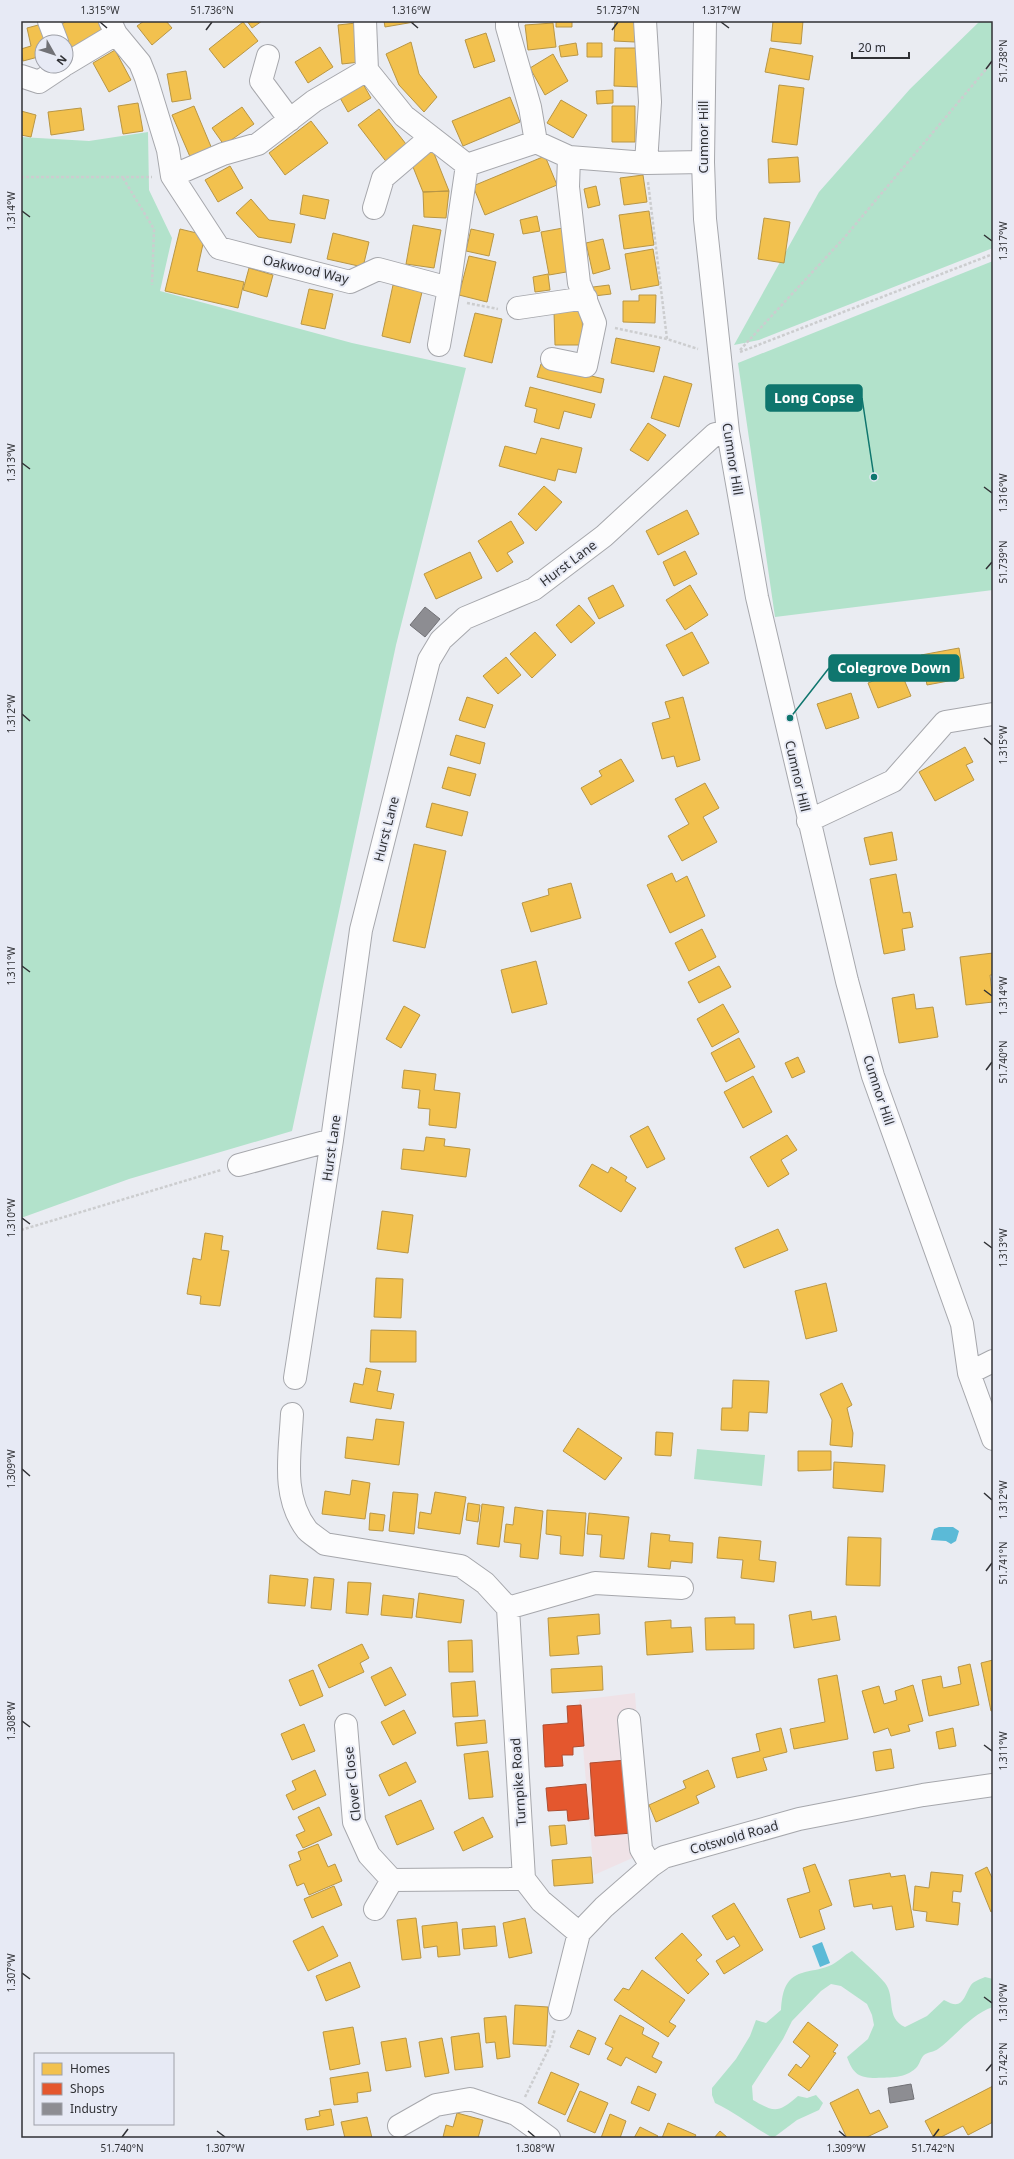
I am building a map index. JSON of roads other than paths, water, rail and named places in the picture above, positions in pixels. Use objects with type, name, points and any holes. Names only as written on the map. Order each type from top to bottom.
[{"type":"street","points":[[49,21],[54,34]]},
{"type":"street","points":[[365,21],[368,70],[404,116],[466,165]]},
{"type":"street","points":[[507,21],[507,27],[530,107],[536,142]]},
{"type":"street","points":[[645,21],[650,102],[646,163]]},
{"type":"street","name":"Cumnor Hill","points":[[705,21],[703,162],[705,219],[728,432],[756,597],[847,981],[873,1076],[962,1324],[969,1373],[993,1439]]},
{"type":"street","points":[[74,58],[113,27]]},
{"type":"street","name":"Oakwood Way","points":[[113,27],[140,63],[168,150],[172,176],[219,248],[350,282],[378,269],[448,294]]},
{"type":"street","points":[[268,56],[261,81],[290,120]]},
{"type":"street","points":[[172,176],[223,154],[258,144],[314,101],[368,70]]},
{"type":"street","points":[[21,76],[39,82],[51,74]]},
{"type":"street","points":[[374,208],[383,178],[431,137]]},
{"type":"street","points":[[466,165],[536,142],[569,157],[646,163],[703,162]]},
{"type":"street","points":[[552,358],[586,366],[595,323],[579,283],[568,187],[569,157]]},
{"type":"street","points":[[439,345],[448,294],[466,165]]},
{"type":"street","points":[[518,308],[586,298]]},
{"type":"street","name":"Hurst Lane","points":[[295,1378],[332,1140],[361,930],[430,660],[441,640],[465,618],[534,589],[604,536],[715,434],[728,432]]},
{"type":"street","points":[[808,821],[893,781],[945,722],[993,714]]},
{"type":"street","points":[[239,1165],[332,1140]]},
{"type":"street","points":[[969,1373],[993,1361]]},
{"type":"street","points":[[292,1414],[288,1479],[294,1507],[308,1531],[324,1544],[461,1566],[485,1583],[508,1608],[595,1583],[682,1588]]},
{"type":"street","name":"Turnpike Road","points":[[508,1608],[524,1879]]},
{"type":"street","points":[[629,1720],[641,1850],[651,1866]]},
{"type":"street","name":"Clover Close","points":[[346,1725],[354,1822],[370,1854],[392,1880]]},
{"type":"street","name":"Cotswold Road","points":[[560,2009],[579,1933],[604,1907],[651,1866],[664,1857],[799,1819],[923,1795],[993,1785]]},
{"type":"street","points":[[375,1908],[392,1880],[524,1879],[541,1901],[579,1933]]},
{"type":"street","points":[[399,2126],[436,2105],[470,2099],[516,2114],[549,2138]]},
{"type":"water","points":[[939,1527],[953,1527],[959,1531],[956,1541],[951,1544],[946,1541],[931,1540],[934,1529]]},
{"type":"water","points":[[822,1942],[830,1963],[820,1967],[812,1946]]},
{"type":"place","name":"Long Copse","points":[[874,477]]},
{"type":"place","name":"Colegrove Down","points":[[790,718]]}]
